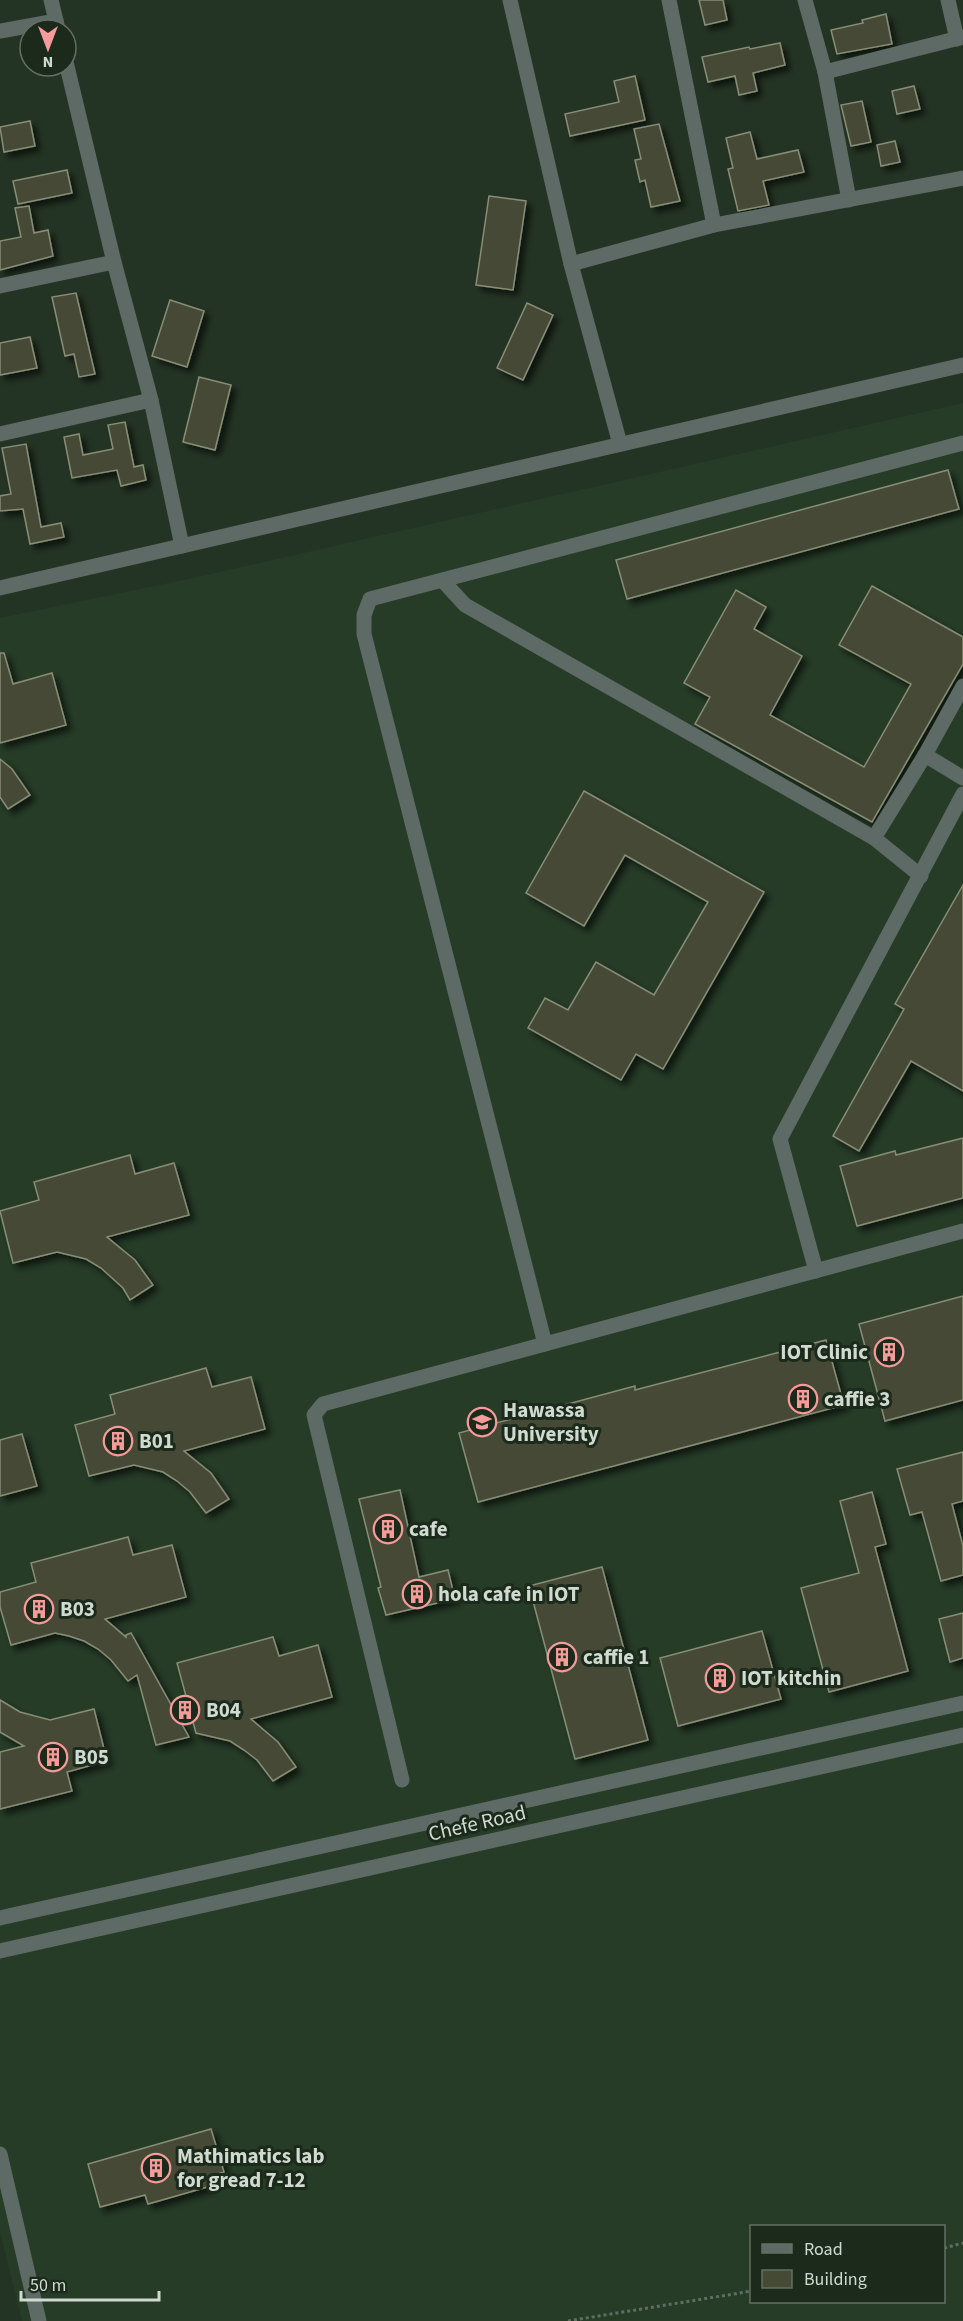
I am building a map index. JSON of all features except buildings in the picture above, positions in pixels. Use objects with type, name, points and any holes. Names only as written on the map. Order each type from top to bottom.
[{"type":"street","points":[[51,0],[55,18]]},
{"type":"street","points":[[510,0],[572,264],[620,444]]},
{"type":"street","points":[[669,0],[714,225]]},
{"type":"street","points":[[805,0],[825,72],[849,200]]},
{"type":"street","points":[[825,72],[960,38],[948,0]]},
{"type":"street","points":[[0,31],[18,29]]},
{"type":"street","points":[[70,78],[114,262],[151,400],[182,546]]},
{"type":"street","points":[[572,264],[714,225],[963,178]]},
{"type":"street","points":[[0,286],[114,262]]},
{"type":"street","points":[[0,588],[840,391],[963,365]]},
{"type":"street","points":[[0,434],[151,400]]},
{"type":"street","points":[[545,1344],[364,634],[364,615],[370,599],[963,443]]},
{"type":"street","points":[[443,581],[465,605],[874,838],[921,876]]},
{"type":"street","points":[[874,838],[925,756],[963,686]]},
{"type":"street","points":[[925,756],[963,778]]},
{"type":"street","points":[[816,1271],[780,1139],[963,794]]},
{"type":"street","points":[[402,1780],[314,1415],[323,1404],[963,1232]]},
{"type":"street","name":"Chefe Road","points":[[0,1918],[963,1703]]},
{"type":"street","name":"Chefe Road","points":[[0,1951],[963,1735]]},
{"type":"street","points":[[0,2154],[39,2321]]},
{"type":"path","points":[[945,2248],[963,2243]]},
{"type":"path","points":[[568,2321],[750,2291]]},
{"type":"shaded area","name":"Hawassa University","points":[[963,403],[963,2321],[22,2321],[0,2231],[0,618],[198,577]]},
{"type":"place","name":"IOT Clinic","points":[[889,1352]]},
{"type":"place","name":"caffie 3","points":[[803,1399]]},
{"type":"place","name":"Hawassa University","points":[[482,1422]]},
{"type":"place","name":"B01","points":[[118,1441]]},
{"type":"place","name":"cafe","points":[[388,1529]]},
{"type":"place","name":"hola cafe in IOT","points":[[417,1594]]},
{"type":"place","name":"B03","points":[[39,1609]]},
{"type":"place","name":"caffie 1","points":[[562,1657]]},
{"type":"place","name":"IOT kitchin","points":[[720,1678]]},
{"type":"place","name":"B04","points":[[185,1710]]},
{"type":"place","name":"B05","points":[[53,1757]]},
{"type":"place","name":"Mathimatics lab for gread 7-12","points":[[156,2168]]}]
